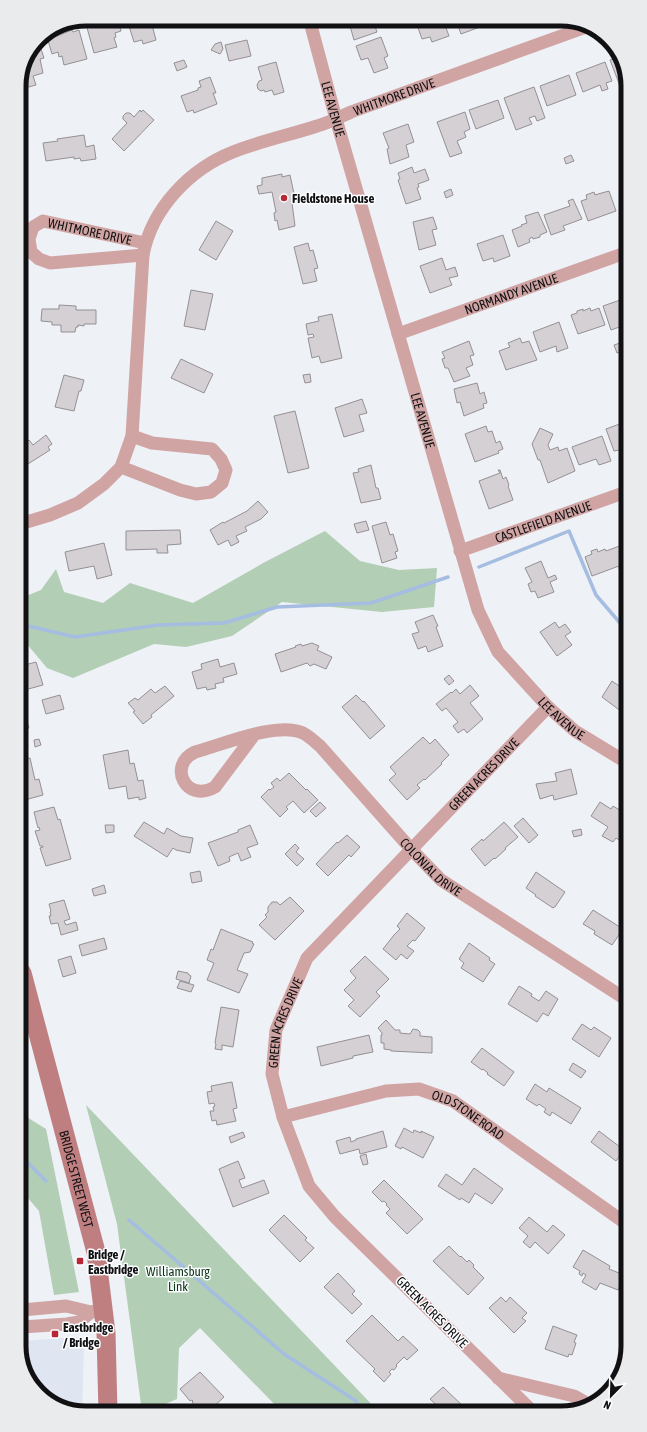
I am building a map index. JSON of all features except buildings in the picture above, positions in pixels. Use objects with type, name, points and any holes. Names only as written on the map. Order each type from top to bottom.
[{"type":"main road","name":"BRIDGE STREET WEST","points":[[26,988],[96,1252],[97,1311],[107,1363],[108,1406]]},
{"type":"street","name":"LEE AVENUE","points":[[311,26],[336,119],[478,610],[498,652],[548,707],[575,730],[621,759]]},
{"type":"street","name":"WHITMORE DRIVE","points":[[26,522],[50,515],[78,503],[104,484],[121,467],[132,436],[144,249],[162,208],[181,186],[202,168],[233,152],[319,126],[358,109],[579,29]]},
{"type":"street","name":"WHITMORE DRIVE","points":[[43,221],[144,249],[50,263],[39,259],[31,252],[28,239],[33,227],[43,221]]},
{"type":"street","name":"NORMANDY AVENUE","points":[[398,334],[621,254]]},
{"type":"street","points":[[121,467],[180,490],[196,494],[211,492],[222,484],[226,470],[221,459],[212,449],[152,443],[132,436]]},
{"type":"street","name":"CASTLEFIELD AVENUE","points":[[460,551],[621,494]]},
{"type":"street","name":"GREEN ACRES DRIVE","points":[[527,1406],[335,1218],[309,1186],[283,1117],[272,1074],[276,1030],[307,958],[548,707]]},
{"type":"street","name":"COLONIAL DRIVE","points":[[254,735],[215,787],[209,791],[202,792],[192,789],[186,784],[182,777],[181,770],[183,762],[188,756],[195,752],[254,735],[283,729],[303,733],[320,746],[411,849],[441,880],[621,996]]},
{"type":"street","name":"OLD STONE ROAD","points":[[283,1117],[386,1091],[419,1089],[453,1102],[621,1220]]},
{"type":"street","points":[[26,1310],[66,1306],[97,1311]]},
{"type":"street","points":[[26,1327],[79,1322],[97,1311]]},
{"type":"street","points":[[498,1378],[574,1396],[584,1402]]},
{"type":"shaded area","points":[[78,1337],[84,1345],[82,1406],[70,1404],[56,1398],[43,1389],[29,1366],[26,1341]]},
{"type":"green space","points":[[325,531],[360,561],[399,570],[437,568],[434,607],[382,612],[282,602],[232,636],[186,647],[154,644],[73,678],[47,668],[26,643],[26,596],[41,590],[56,569],[64,592],[103,603],[130,583],[193,603],[265,562]]},
{"type":"green space","name":"Williamsburg Link","points":[[86,1105],[373,1406],[276,1406],[200,1328],[179,1348],[177,1399],[161,1406],[141,1406],[117,1224]]},
{"type":"green space","points":[[26,1116],[46,1129],[79,1292],[54,1295],[39,1211],[26,1196]]},
{"type":"waterway","points":[[479,567],[569,531],[596,595],[621,624]]},
{"type":"waterway","points":[[26,625],[75,637],[158,625],[224,623],[277,607],[371,603],[448,577]]},
{"type":"waterway","points":[[26,1161],[46,1181]]},
{"type":"waterway","points":[[129,1220],[284,1354],[356,1401],[358,1406]]},
{"type":"place","name":"Fieldstone House","points":[[284,198]]},
{"type":"place","name":"Bridge / Eastbridge","points":[[80,1261]]},
{"type":"place","name":"Eastbridge / Bridge","points":[[55,1334]]}]
